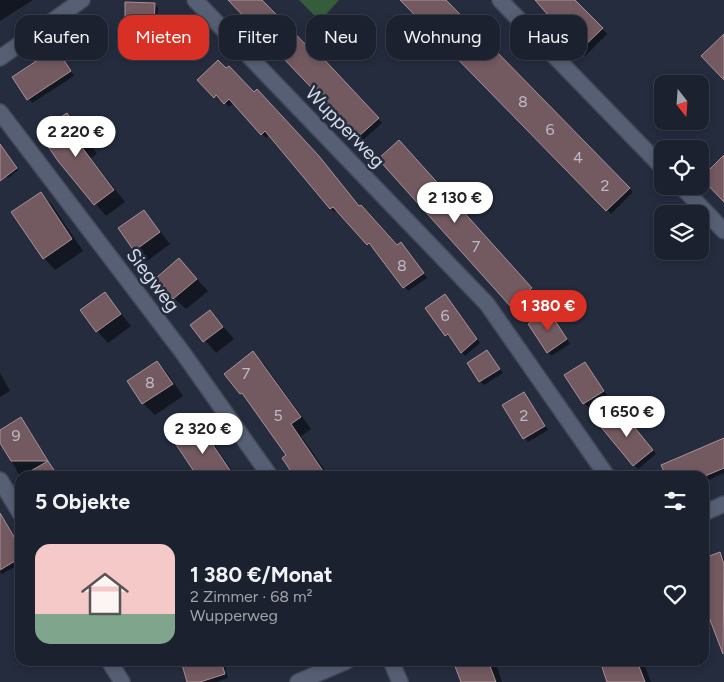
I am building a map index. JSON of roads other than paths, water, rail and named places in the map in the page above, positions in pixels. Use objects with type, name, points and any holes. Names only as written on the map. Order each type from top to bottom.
[{"type":"street","points":[[0,58],[82,0]]},
{"type":"street","name":"Wupperweg","points":[[195,0],[487,304],[604,471]]},
{"type":"street","points":[[500,0],[654,159]]},
{"type":"street","name":"Siegweg","points":[[0,112],[183,353],[266,471]]},
{"type":"street","points":[[690,195],[724,231]]},
{"type":"street","points":[[0,480],[15,505]]},
{"type":"street","points":[[709,510],[724,504]]},
{"type":"street","points":[[112,666],[122,682]]},
{"type":"street","points":[[298,682],[335,666]]},
{"type":"street","points":[[393,666],[400,682]]}]
